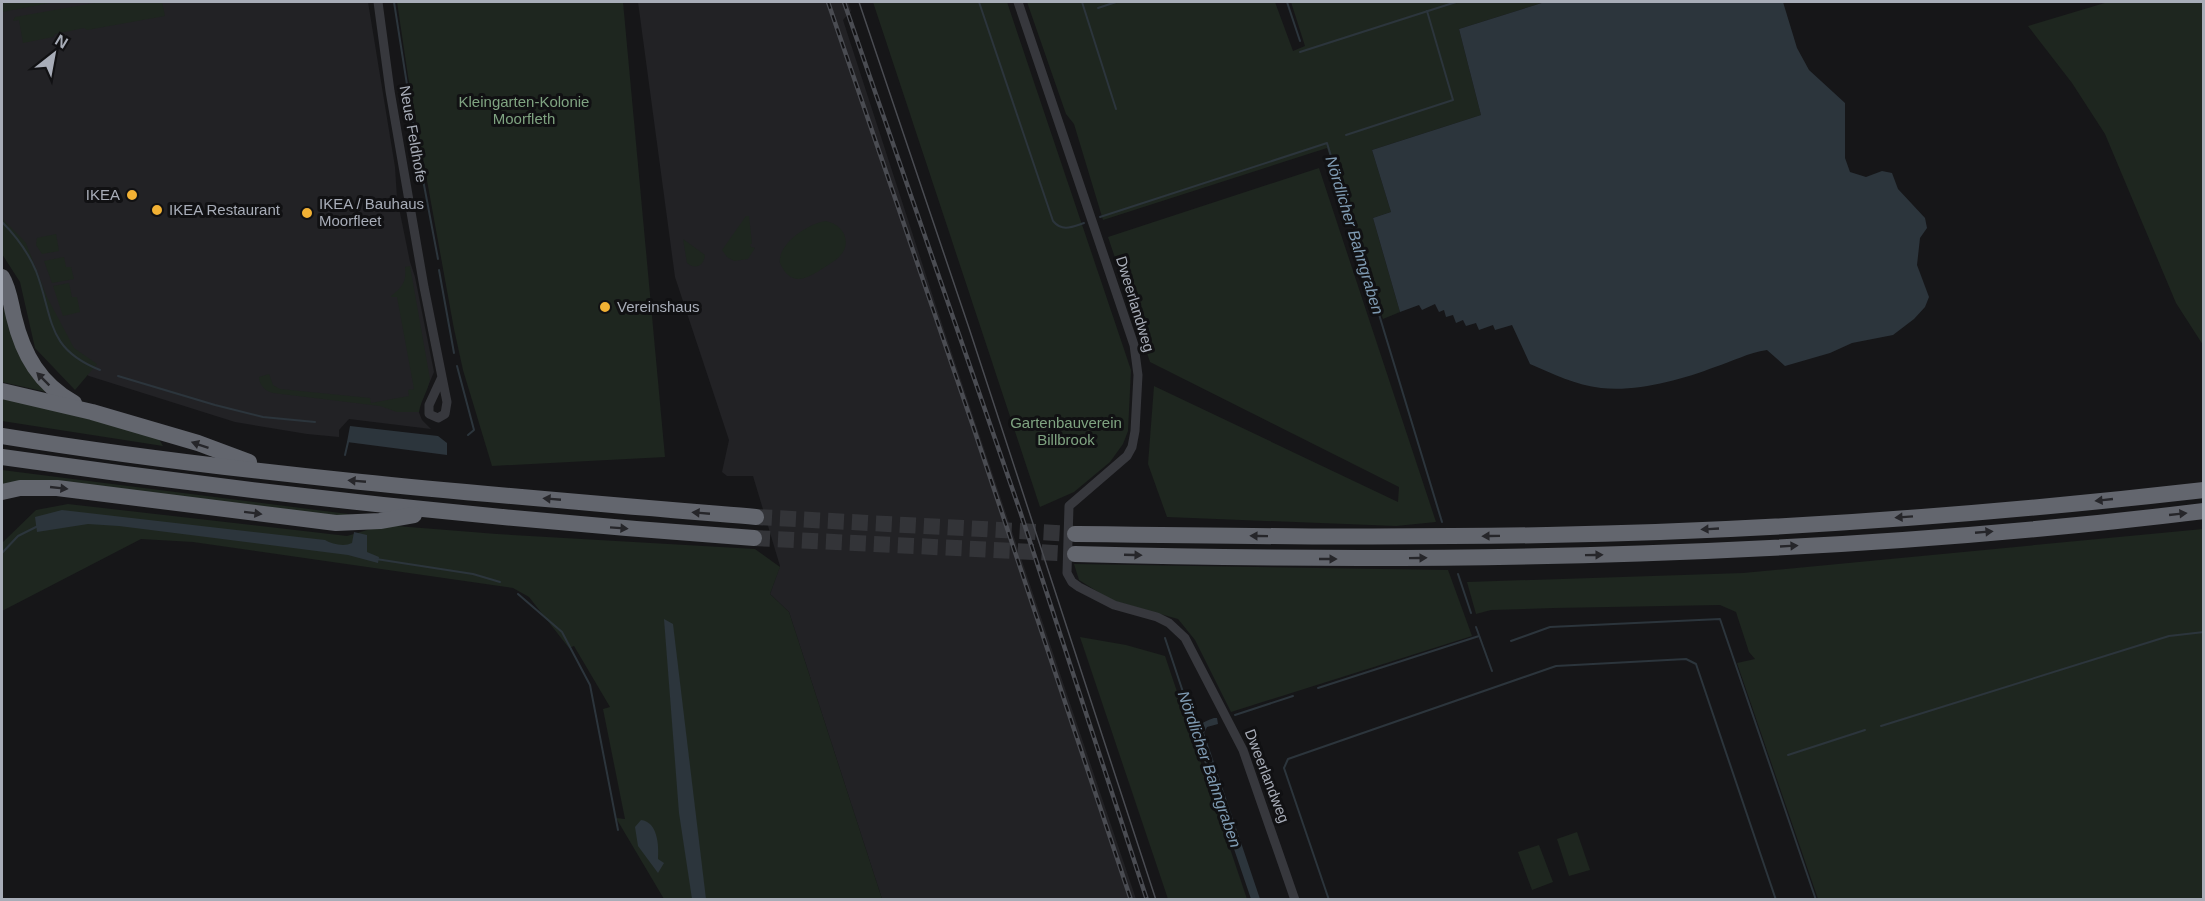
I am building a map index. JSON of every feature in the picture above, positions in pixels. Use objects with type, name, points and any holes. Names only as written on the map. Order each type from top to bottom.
[{"type":"highway","points":[[2,277],[24,350],[36,371],[56,391],[91,412]]},
{"type":"highway","points":[[2,391],[91,412],[198,443],[275,472]]},
{"type":"highway","points":[[2,436],[275,472],[756,517]]},
{"type":"highway","points":[[2,457],[225,488],[435,511],[754,538]]},
{"type":"highway","points":[[2,492],[38,487],[57,488],[336,522],[380,521],[435,511]]},
{"type":"highway","points":[[1075,534],[1360,538],[1639,532],[1963,513],[2204,490]]},
{"type":"highway","points":[[1075,554],[1359,559],[1626,554],[1949,535],[2204,511]]},
{"type":"street","name":"Neue Feldhofe","points":[[378,2],[390,91],[442,377]]},
{"type":"street","name":"Dweerlandweg","points":[[1018,2],[1097,232],[1137,360],[1136,420],[1132,447],[1127,456],[1069,506],[1067,573],[1072,582],[1079,587],[1114,605],[1163,620],[1177,629],[1185,638],[1243,750],[1295,900]]},
{"type":"shaded area","points":[[2,2],[368,2],[395,167],[397,198],[434,372],[418,410],[422,420],[431,429],[349,419],[339,430],[339,437],[235,422],[89,376],[68,363],[2,227]]},
{"type":"shaded area","points":[[638,2],[848,2],[851,11],[843,20],[938,312],[1136,899],[882,899],[789,612],[770,594],[780,566],[753,476],[727,476],[722,472],[729,440],[675,277]]},
{"type":"green space","points":[[2,2],[49,2],[50,3],[2,12]]},
{"type":"green space","points":[[100,2],[162,2],[165,16],[87,30],[84,28],[23,43],[19,20],[13,21],[15,17]]},
{"type":"green space","name":"Kleingarten-Kolonie Moorfleth","points":[[397,2],[623,2],[665,457],[492,466],[463,370],[454,329],[408,76]]},
{"type":"green space","name":"Gartenbauverein Billbrook","points":[[873,2],[1007,2],[1131,370],[1128,431],[1123,444],[1110,462],[1074,492],[1040,507]]},
{"type":"green space","points":[[1027,2],[1275,2],[1293,51],[1305,46],[1291,2],[1545,2],[1459,29],[1481,115],[1372,150],[1391,212],[1373,218],[1400,312],[1383,319],[1327,148],[1103,220],[1074,124],[1066,114]]},
{"type":"green space","points":[[2108,2],[2203,2],[2203,345],[2176,303],[2105,134],[2072,83],[2028,26]]},
{"type":"green space","points":[[1319,168],[1436,522],[1396,526],[1167,517],[1148,464],[1154,386],[1398,502],[1399,487],[1150,362],[1108,237]]},
{"type":"green space","points":[[746,216],[749,216],[752,244],[750,244],[755,248],[748,259],[734,261],[722,250]]},
{"type":"green space","points":[[2,218],[26,243],[47,297],[74,348],[97,364],[75,390],[35,348],[20,282],[2,254]]},
{"type":"green space","points":[[826,221],[836,225],[843,232],[846,242],[843,252],[835,261],[806,278],[789,276],[780,263],[780,256],[784,249],[803,230]]},
{"type":"green space","points":[[56,234],[59,251],[42,254],[36,245],[37,238]]},
{"type":"green space","points":[[683,239],[705,255],[699,266],[687,263]]},
{"type":"green space","points":[[64,257],[66,267],[71,267],[74,279],[52,283],[44,261]]},
{"type":"green space","points":[[410,266],[430,379],[419,412],[397,412],[380,406],[273,393],[263,387],[259,377],[269,374],[273,385],[280,389],[370,398],[371,403],[409,396],[408,390],[414,389],[397,297],[391,296],[403,284],[405,267]]},
{"type":"green space","points":[[69,283],[72,297],[77,297],[80,312],[63,316],[53,286]]},
{"type":"green space","points":[[4,304],[51,393],[2,382]]},
{"type":"green space","points":[[2,397],[157,436],[163,446],[2,421]]},
{"type":"green space","points":[[2,470],[364,516],[364,518],[2,489]]},
{"type":"green space","points":[[68,504],[347,536],[384,525],[755,549],[780,567],[770,594],[789,612],[882,899],[664,899],[616,818],[625,819],[603,709],[610,707],[574,646],[569,648],[529,597],[513,588],[193,542],[141,539],[2,611],[2,543],[36,510]]},
{"type":"green space","points":[[2203,529],[2203,899],[1818,899],[1737,663],[1755,659],[1749,652],[1736,612],[1720,605],[1491,610],[1476,614],[1467,582],[1743,573]]},
{"type":"green space","points":[[1074,564],[1448,570],[1472,636],[1231,712],[1195,640],[1178,619],[1111,600],[1079,580]]},
{"type":"green space","points":[[1080,637],[1126,645],[1165,656],[1247,899],[1168,899]]},
{"type":"green space","points":[[1577,832],[1590,870],[1569,876],[1557,839]]},
{"type":"green space","points":[[1539,845],[1553,882],[1532,890],[1518,852]]},
{"type":"water","points":[[1545,2],[1783,2],[1797,48],[1809,70],[1845,103],[1845,158],[1850,172],[1866,177],[1882,171],[1892,173],[1898,189],[1925,218],[1927,228],[1920,238],[1917,265],[1929,297],[1925,307],[1893,335],[1852,343],[1830,353],[1785,366],[1767,350],[1673,380],[1644,387],[1615,389],[1565,379],[1530,364],[1512,325],[1495,330],[1493,325],[1479,330],[1476,323],[1466,326],[1463,320],[1456,323],[1453,315],[1446,317],[1444,310],[1439,312],[1435,304],[1422,310],[1419,305],[1400,312],[1373,218],[1391,212],[1372,150],[1481,115],[1459,29]]},
{"type":"water","points":[[350,426],[438,436],[447,443],[447,455],[347,442]]},
{"type":"water","points":[[62,510],[325,540],[342,545],[352,543],[354,532],[367,535],[367,552],[379,557],[378,563],[348,555],[119,526],[88,524],[37,532],[35,517]]},
{"type":"water","points":[[664,619],[673,624],[706,899],[692,899],[679,813]]},
{"type":"water","points":[[1217,718],[1218,724],[1207,727],[1204,733],[1260,899],[1251,899],[1196,737],[1201,724]]},
{"type":"water","points":[[641,820],[651,825],[656,835],[658,859],[664,863],[658,873],[638,846],[635,827]]},
{"type":"waterway","points":[[394,2],[419,161]]},
{"type":"waterway","name":"Nördlicher Bahngraben","points":[[979,2],[1053,221],[1064,228],[1084,223]]},
{"type":"waterway","points":[[1082,2],[1116,109]]},
{"type":"waterway","points":[[1098,8],[1116,2]]},
{"type":"waterway","points":[[1287,2],[1300,41]]},
{"type":"waterway","points":[[1300,52],[1456,2]]},
{"type":"waterway","points":[[1346,135],[1453,100],[1427,11]]},
{"type":"waterway","name":"Nördlicher Bahngraben","points":[[1100,217],[1327,143],[1442,522]]},
{"type":"waterway","points":[[421,169],[438,259]]},
{"type":"waterway","points":[[2,222],[33,264],[54,330],[60,341],[69,352],[100,370]]},
{"type":"waterway","points":[[439,270],[454,353]]},
{"type":"waterway","points":[[457,366],[474,430],[468,435]]},
{"type":"waterway","points":[[118,376],[263,417],[315,422]]},
{"type":"waterway","points":[[345,455],[348,442]]},
{"type":"waterway","points":[[2,553],[18,536],[38,526]]},
{"type":"waterway","points":[[376,559],[473,574],[500,582]]},
{"type":"waterway","points":[[1458,574],[1471,613]]},
{"type":"waterway","points":[[518,594],[562,632],[590,685],[618,830]]},
{"type":"waterway","points":[[1511,641],[1550,627],[1720,619],[1816,900]]},
{"type":"waterway","points":[[1476,627],[1492,671]]},
{"type":"waterway","points":[[1881,726],[2169,636],[2204,632]]},
{"type":"waterway","points":[[1318,688],[1479,636]]},
{"type":"waterway","name":"Nördlicher Bahngraben","points":[[1165,638],[1193,722],[1199,729]]},
{"type":"waterway","points":[[1329,900],[1284,768],[1288,759],[1556,666],[1686,659],[1696,664],[1776,900]]},
{"type":"waterway","points":[[1235,715],[1293,696]]},
{"type":"waterway","points":[[1788,755],[1865,730]]},
{"type":"tunnel","points":[[756,517],[1075,534]]},
{"type":"tunnel","points":[[754,538],[1075,554]]},
{"type":"tram line","points":[[859,2],[969,328],[1156,900]]},
{"type":"railway","points":[[828,2],[973,426],[1131,900]]},
{"type":"railway","points":[[844,2],[1020,511],[1147,900]]},
{"type":"place","name":"IKEA","points":[[132,195]]},
{"type":"place","name":"IKEA Restaurant","points":[[157,210]]},
{"type":"place","name":"IKEA / Bauhaus Moorfleet","points":[[307,213]]},
{"type":"place","name":"Vereinshaus","points":[[605,307]]}]
